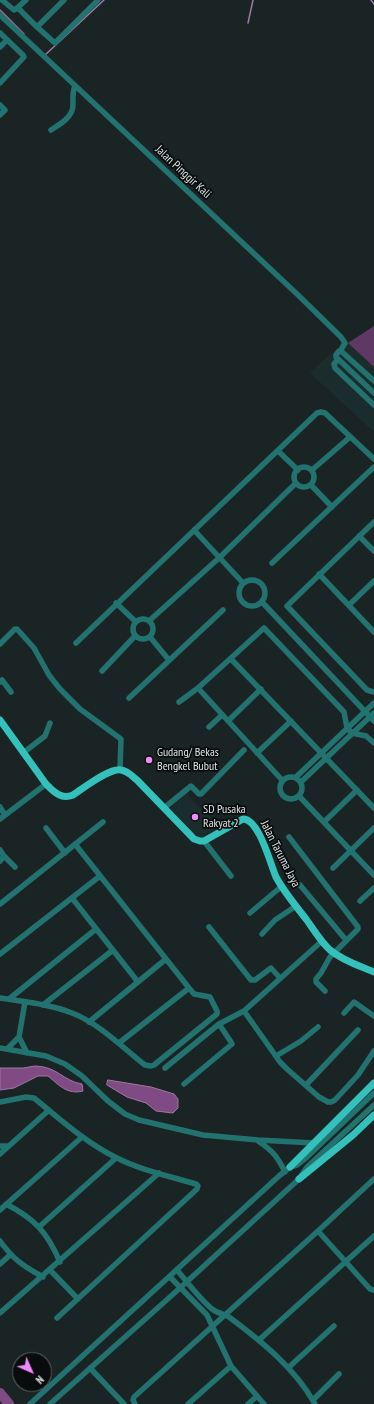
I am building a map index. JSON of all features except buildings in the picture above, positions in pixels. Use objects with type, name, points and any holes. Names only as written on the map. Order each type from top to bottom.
[{"type":"main road","points":[[0,720],[54,793],[69,797],[111,772],[120,770],[131,774],[194,839],[204,841]]},
{"type":"main road","name":"Jalan Taruma Jaya","points":[[204,841],[243,819],[250,820],[261,838],[268,859],[282,886],[322,941],[334,953],[352,963],[374,972]]},
{"type":"main road","points":[[291,1168],[374,1083]]},
{"type":"main road","points":[[300,1179],[374,1115]]},
{"type":"street","points":[[2,0],[13,10],[18,8],[26,0]]},
{"type":"street","points":[[37,27],[64,0]]},
{"type":"street","points":[[18,8],[55,43],[98,0]]},
{"type":"street","name":"Jalan Pinggir Kali","points":[[0,15],[221,221],[340,337],[345,343],[342,348]]},
{"type":"street","points":[[0,33],[23,54],[24,57],[0,83]]},
{"type":"street","points":[[0,47],[7,40]]},
{"type":"street","points":[[51,130],[68,118],[71,113],[72,94],[75,86]]},
{"type":"street","points":[[0,105],[4,110],[0,115]]},
{"type":"street","points":[[374,381],[340,351],[336,355],[338,359],[374,393]]},
{"type":"street","points":[[338,359],[334,364],[335,368],[374,405]]},
{"type":"street","points":[[76,642],[317,413],[322,412],[374,459]]},
{"type":"street","points":[[312,470],[350,437]]},
{"type":"street","points":[[278,451],[298,470]]},
{"type":"street","points":[[302,467],[312,470],[314,480],[311,485],[302,487],[296,483],[295,474],[298,470],[302,467]]},
{"type":"street","points":[[272,563],[374,467]]},
{"type":"street","points":[[149,621],[220,558],[296,483]]},
{"type":"street","points":[[311,485],[332,507]]},
{"type":"street","points":[[374,522],[287,604],[287,608],[366,690],[374,692]]},
{"type":"street","points":[[194,530],[243,583]]},
{"type":"street","points":[[359,536],[374,551]]},
{"type":"street","points":[[319,574],[374,632]]},
{"type":"street","points":[[249,580],[256,580],[262,583],[266,589],[266,596],[262,602],[256,606],[249,606],[243,602],[239,596],[239,589],[243,583],[249,580]]},
{"type":"street","points":[[349,606],[374,582]]},
{"type":"street","points":[[262,602],[365,712],[373,717],[352,733],[301,782]]},
{"type":"street","points":[[116,603],[136,622]]},
{"type":"street","points":[[130,698],[223,610]]},
{"type":"street","points":[[140,619],[149,621],[153,632],[150,637],[140,639],[136,636],[133,632],[133,626],[136,622],[140,619]]},
{"type":"street","points":[[179,702],[198,688],[264,628],[344,712],[347,728],[352,733],[366,736],[374,743]]},
{"type":"street","points":[[0,644],[15,629],[17,629],[34,648],[49,675],[60,690],[80,709],[121,739],[120,770]]},
{"type":"street","points":[[102,671],[136,636]]},
{"type":"street","points":[[150,637],[170,660]]},
{"type":"street","points":[[231,659],[374,808]]},
{"type":"street","points":[[0,682],[2,680],[11,692]]},
{"type":"street","points":[[198,688],[282,780]]},
{"type":"street","points":[[228,721],[261,689]]},
{"type":"street","points":[[296,777],[374,703]]},
{"type":"street","points":[[209,727],[222,715]]},
{"type":"street","points":[[257,753],[291,721]]},
{"type":"street","points":[[24,753],[45,736],[50,723]]},
{"type":"street","points":[[164,808],[191,786],[199,794],[202,794],[244,750]]},
{"type":"street","points":[[291,776],[296,777],[301,782],[302,787],[302,792],[299,796],[295,799],[285,798],[281,794],[280,790],[282,780],[291,776]]},
{"type":"street","points":[[0,819],[46,784]]},
{"type":"street","points":[[324,822],[357,790]]},
{"type":"street","points":[[299,796],[374,875]]},
{"type":"street","points":[[0,807],[6,815]]},
{"type":"street","points":[[0,904],[103,822]]},
{"type":"street","points":[[46,828],[65,853]]},
{"type":"street","points":[[333,868],[374,828]]},
{"type":"street","points":[[289,836],[307,862],[357,925],[358,930],[334,953],[315,980],[325,991]]},
{"type":"street","points":[[204,841],[231,876]]},
{"type":"street","points":[[0,998],[43,1005],[73,1013],[89,1022],[145,1065],[151,1066],[217,1014],[217,1011],[209,996],[199,996],[194,994],[75,844]]},
{"type":"street","points":[[0,850],[15,867]]},
{"type":"street","points":[[0,861],[4,856]]},
{"type":"street","points":[[0,954],[100,876]]},
{"type":"street","points":[[300,885],[346,940]]},
{"type":"street","points":[[250,913],[267,897],[282,886]]},
{"type":"street","points":[[360,901],[374,888]]},
{"type":"street","points":[[72,898],[138,982]]},
{"type":"street","points":[[262,934],[275,920],[296,906]]},
{"type":"street","points":[[209,927],[251,980],[255,980],[271,968],[280,978]]},
{"type":"street","points":[[10,1000],[96,929]]},
{"type":"street","points":[[165,1068],[219,1024],[244,1010],[322,941]]},
{"type":"street","points":[[43,1005],[113,950]]},
{"type":"street","points":[[89,1022],[166,959]]},
{"type":"street","points":[[118,1043],[189,988]]},
{"type":"street","points":[[7,1049],[19,1037],[25,1002]]},
{"type":"street","points":[[344,1013],[354,1002],[374,1016]]},
{"type":"street","points":[[244,1010],[276,1056],[287,1069],[328,1102],[333,1101],[358,1075],[374,1051]]},
{"type":"street","points":[[184,1084],[232,1044],[219,1024]]},
{"type":"street","points":[[276,1056],[301,1042],[318,1027]]},
{"type":"street","points":[[306,1085],[358,1030]]},
{"type":"street","points":[[19,1037],[27,1053]]},
{"type":"street","points":[[0,1048],[46,1056],[65,1064],[82,1076],[108,1101],[125,1114],[139,1120],[203,1135],[314,1143]]},
{"type":"street","points":[[30,1404],[291,1168],[308,1157],[374,1093]]},
{"type":"street","points":[[0,1102],[26,1097],[34,1098],[95,1147],[134,1166],[196,1184],[198,1186],[198,1189],[57,1318]]},
{"type":"street","points":[[51,1403],[300,1179],[304,1171],[374,1105]]},
{"type":"street","points":[[0,1154],[49,1110]]},
{"type":"street","points":[[0,1210],[82,1137]]},
{"type":"street","points":[[258,1140],[291,1168]]},
{"type":"street","points":[[0,1146],[8,1146]]},
{"type":"street","points":[[39,1227],[116,1158]]},
{"type":"street","points":[[0,1313],[43,1277],[159,1173]]},
{"type":"street","points":[[135,1404],[133,1401],[134,1397],[212,1328],[374,1179]]},
{"type":"street","points":[[6,1204],[24,1213],[39,1227],[51,1242],[60,1262]]},
{"type":"street","points":[[318,1231],[370,1289],[374,1290]]},
{"type":"street","points":[[259,1340],[374,1236]]},
{"type":"street","points":[[0,1241],[10,1255],[26,1268],[43,1277]]},
{"type":"street","points":[[0,1264],[10,1255]]},
{"type":"street","points":[[50,1270],[78,1299]]},
{"type":"street","points":[[177,1270],[210,1307],[218,1313],[225,1315],[259,1340],[288,1368],[314,1402],[339,1374]]},
{"type":"street","points":[[170,1277],[207,1315],[231,1366],[256,1397],[264,1404]]},
{"type":"street","points":[[288,1368],[334,1326]]},
{"type":"street","points":[[188,1404],[231,1366]]},
{"type":"street","points":[[90,1368],[124,1404]]},
{"type":"street","points":[[248,1404],[256,1397]]},
{"type":"shaded area","points":[[374,326],[374,367],[348,343]]},
{"type":"shaded area","points":[[348,343],[374,367],[374,432],[310,373],[329,355]]},
{"type":"shaded area","name":"SD Pusaka Rakyat 2","points":[[186,792],[195,803],[222,826],[200,837],[192,831],[170,809]]},
{"type":"shaded area","points":[[35,1066],[49,1068],[70,1080],[82,1084],[83,1091],[72,1092],[60,1086],[48,1076],[38,1076],[14,1088],[0,1090],[0,1068],[23,1068]]},
{"type":"shaded area","points":[[108,1080],[151,1087],[174,1094],[178,1099],[178,1108],[173,1113],[156,1111],[146,1103],[127,1097],[107,1085]]},
{"type":"waterway","points":[[45,55],[104,0]]},
{"type":"waterway","points":[[248,23],[253,0]]},
{"type":"waterway","points":[[371,0],[374,4]]},
{"type":"waterway","points":[[0,10],[24,34]]},
{"type":"waterway","points":[[0,1393],[9,1404]]},
{"type":"place","name":"Gudang/ Bekas Bengkel Bubut","points":[[149,760]]},
{"type":"place","name":"SD Pusaka Rakyat 2","points":[[195,817]]}]
